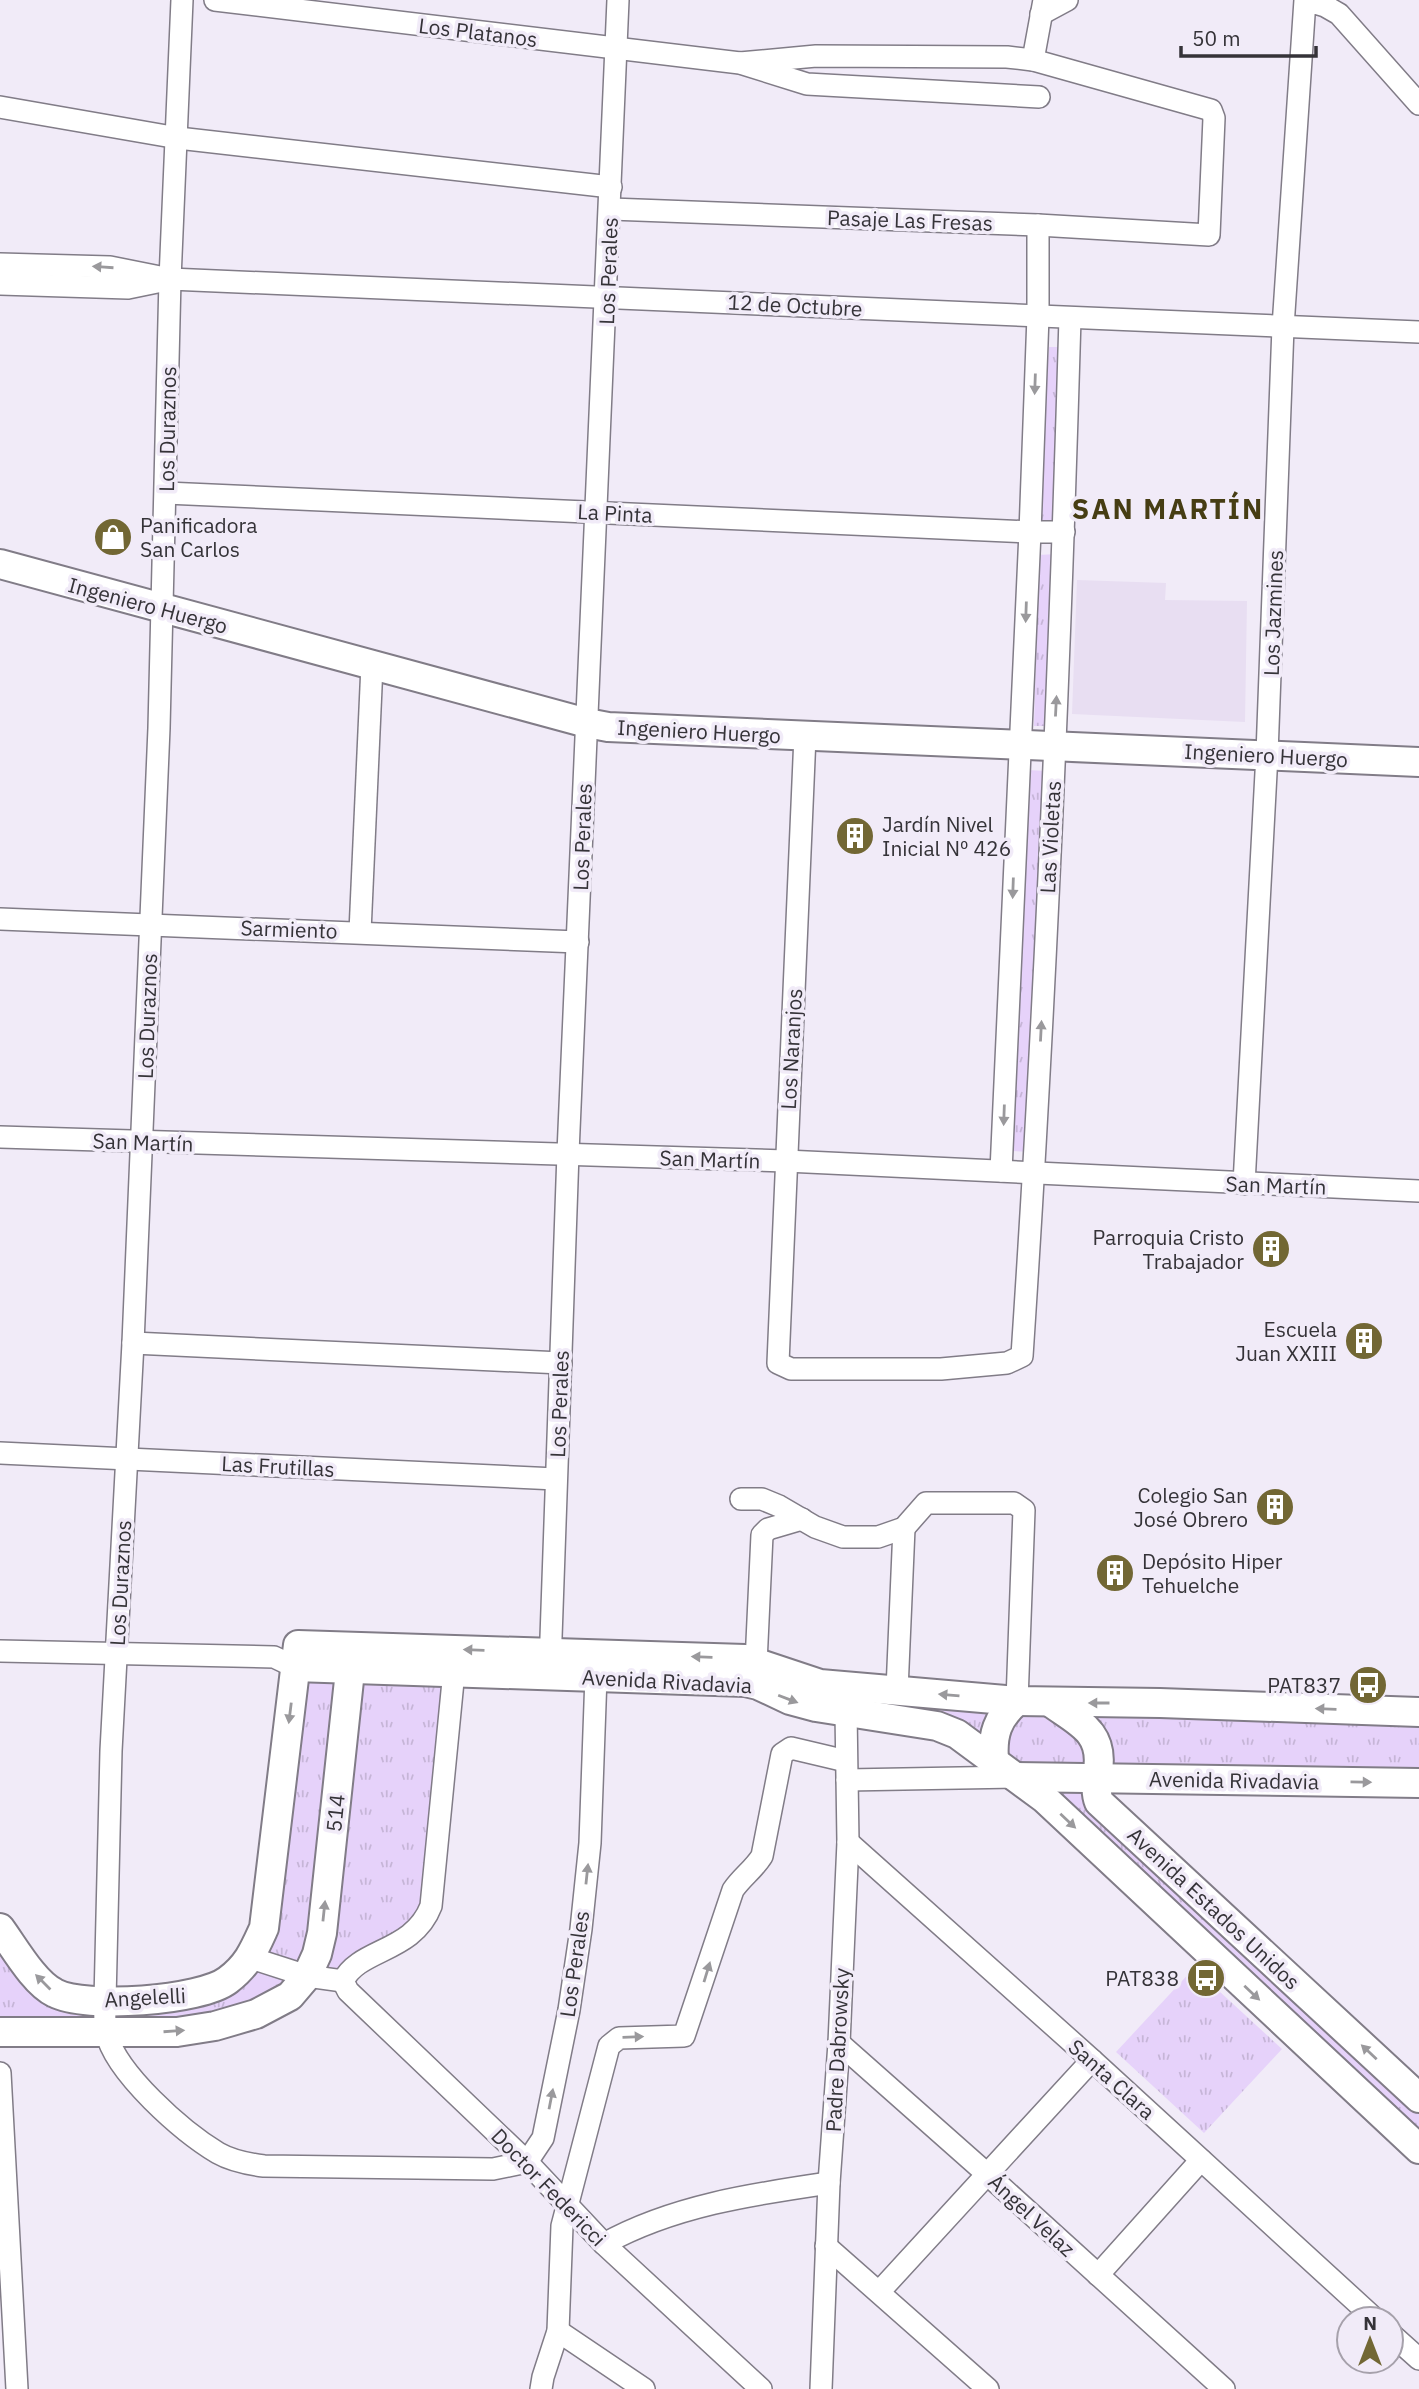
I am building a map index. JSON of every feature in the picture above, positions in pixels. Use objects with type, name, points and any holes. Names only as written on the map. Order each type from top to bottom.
[{"type":"main road","name":"Ingeniero Huergo","points":[[0,564],[608,727],[1419,762]]},
{"type":"main road","name":"Avenida Rivadavia","points":[[289,1656],[551,1664],[596,1676],[745,1682],[790,1700],[937,1726],[957,1734],[1005,1769],[1097,1777],[1419,1783]]},
{"type":"main road","points":[[251,1958],[264,1928],[289,1656]]},
{"type":"main road","name":"Avenida Rivadavia","points":[[352,1658],[394,1670],[454,1671],[551,1664],[727,1658],[745,1659],[820,1684],[1017,1701],[1419,1712]]},
{"type":"main road","name":"514","points":[[307,1976],[317,1954],[322,1933],[352,1658]]},
{"type":"main road","points":[[345,1715],[357,1695],[372,1682],[394,1670]]},
{"type":"main road","points":[[1005,1769],[992,1744],[996,1727],[1004,1712],[1017,1701]]},
{"type":"main road","name":"Avenida Estados Unidos","points":[[1050,1702],[1088,1728],[1097,1743],[1100,1758],[1096,1794],[1099,1802],[1416,2089]]},
{"type":"main road","name":"Avenida Estados Unidos","points":[[1005,1769],[1045,1799],[1419,2150]]},
{"type":"main road","name":"Angelelli","points":[[0,1928],[39,1980],[53,1993],[71,1999],[164,1999],[199,1993],[227,1982],[251,1958]]},
{"type":"main road","name":"Angelelli","points":[[0,2032],[177,2032],[215,2026],[256,2014],[290,1996],[307,1976]]},
{"type":"main road","points":[[1384,2118],[1416,2089]]},
{"type":"street","name":"Los Duraznos","points":[[106,2032],[116,1654],[142,1142],[166,493],[170,279],[182,0]]},
{"type":"street","name":"Los Platanos","points":[[215,0],[740,63],[807,85],[1040,97]]},
{"type":"street","name":"Los Perales","points":[[551,1664],[568,1153],[618,0]]},
{"type":"street","points":[[1033,60],[1043,7],[1067,0]]},
{"type":"street","points":[[1305,0],[1339,14],[1419,104]]},
{"type":"street","name":"Los Jazmines","points":[[1244,1184],[1267,754],[1283,327],[1305,0]]},
{"type":"street","name":"Los Platanos","points":[[740,63],[816,56],[1007,57],[1033,60],[1211,110],[1214,118],[1209,235]]},
{"type":"street","points":[[0,107],[178,138],[611,187]]},
{"type":"street","name":"Pasaje Las Fresas","points":[[611,209],[1038,225],[1209,235]]},
{"type":"street","name":"Las Violetas","points":[[1002,1171],[1030,533],[1038,316],[1038,225]]},
{"type":"street","name":"12 de Octubre","points":[[0,264],[110,267],[170,279],[1419,332]]},
{"type":"street","name":"12 de Octubre","points":[[0,284],[128,288],[170,279]]},
{"type":"street","name":"Las Violetas","points":[[1023,1356],[1064,532],[1070,318]]},
{"type":"street","name":"La Pinta","points":[[166,493],[1030,533],[1064,532]]},
{"type":"street","points":[[360,932],[372,665]]},
{"type":"street","name":"Los Naranjos","points":[[805,736],[778,1363],[791,1368],[813,1370],[941,1369],[1007,1363],[1023,1356]]},
{"type":"street","name":"Sarmiento","points":[[0,919],[578,942]]},
{"type":"street","name":"San Martín","points":[[0,1137],[786,1161],[1419,1191]]},
{"type":"street","points":[[133,1343],[561,1363]]},
{"type":"street","name":"Las Frutillas","points":[[0,1453],[556,1479]]},
{"type":"street","points":[[741,1499],[762,1499],[815,1527],[843,1537],[878,1537],[904,1528],[926,1503],[1014,1503],[1024,1510],[1017,1701]]},
{"type":"street","points":[[756,1663],[762,1535],[768,1529],[802,1520]]},
{"type":"street","points":[[898,1690],[904,1528]]},
{"type":"street","name":"Avenida Rivadavia","points":[[0,1651],[289,1656]]},
{"type":"street","points":[[251,1958],[307,1976],[342,1981],[347,1972],[391,1948],[417,1930],[426,1919],[430,1906],[454,1671]]},
{"type":"street","name":"Los Perales","points":[[527,2162],[543,2138],[569,2010],[581,1929],[590,1843],[596,1676]]},
{"type":"street","name":"Padre Dabrowsky","points":[[821,2389],[829,2183],[839,2043],[848,1842],[846,1712]]},
{"type":"street","points":[[541,2389],[558,2331],[560,2239],[609,2046],[619,2038],[684,2036],[733,1890],[762,1856],[782,1754],[791,1748],[847,1771],[1005,1769]]},
{"type":"street","name":"Santa Clara","points":[[848,1842],[1360,2305]]},
{"type":"street","name":"Doctor Federicci","points":[[342,1981],[348,1991],[527,2162],[604,2244],[761,2389]]},
{"type":"street","points":[[106,2032],[119,2062],[134,2081],[180,2125],[219,2153],[240,2162],[264,2166],[493,2169],[527,2162]]},
{"type":"street","name":"Ángel Velaz","points":[[839,2043],[1224,2389]]},
{"type":"street","points":[[879,2292],[1092,2060]]},
{"type":"street","points":[[0,2073],[7,2304],[17,2389]]},
{"type":"street","points":[[1098,2275],[1201,2161]]},
{"type":"street","points":[[604,2244],[629,2230],[722,2201],[829,2183]]},
{"type":"street","points":[[826,2246],[988,2389]]},
{"type":"street","points":[[558,2331],[644,2389]]},
{"type":"street","points":[[1405,2347],[1419,2360]]},
{"type":"shaded area","points":[[1077,580],[1166,583],[1165,600],[1247,601],[1245,722],[1072,714]]},
{"type":"green space","points":[[1049,347],[1064,347],[1057,525],[1038,524]]},
{"type":"green space","points":[[1056,554],[1049,726],[1034,726],[1039,555]]},
{"type":"green space","points":[[1026,770],[1047,771],[1031,1152],[1012,1151]]},
{"type":"green space","points":[[298,1645],[820,1684],[1419,1712],[1419,1783],[1098,1777],[1096,1794],[1419,2098],[1419,2149],[957,1734],[758,1685],[454,1671],[431,1906],[347,1972],[307,1977],[256,2014],[0,2032],[0,1928],[39,1980],[164,1999],[251,1958]]},
{"type":"green space","points":[[1194,1968],[1282,2049],[1204,2133],[1116,2052]]},
{"type":"place","name":"Panificadora San Carlos","points":[[113,537]]},
{"type":"place","name":"Jardín Nivel Inicial Nº 426","points":[[855,836]]},
{"type":"place","name":"Parroquia Cristo Trabajador","points":[[1271,1249]]},
{"type":"place","name":"Escuela Juan XXIII","points":[[1364,1341]]},
{"type":"place","name":"Colegio San José Obrero","points":[[1275,1507]]},
{"type":"place","name":"Depósito Hiper Tehuelche","points":[[1115,1573]]},
{"type":"place","name":"PAT837","points":[[1368,1685]]},
{"type":"place","name":"PAT838","points":[[1206,1978]]},
{"type":"district","name":"SAN MARTÍN","points":[[1168,508]]}]
